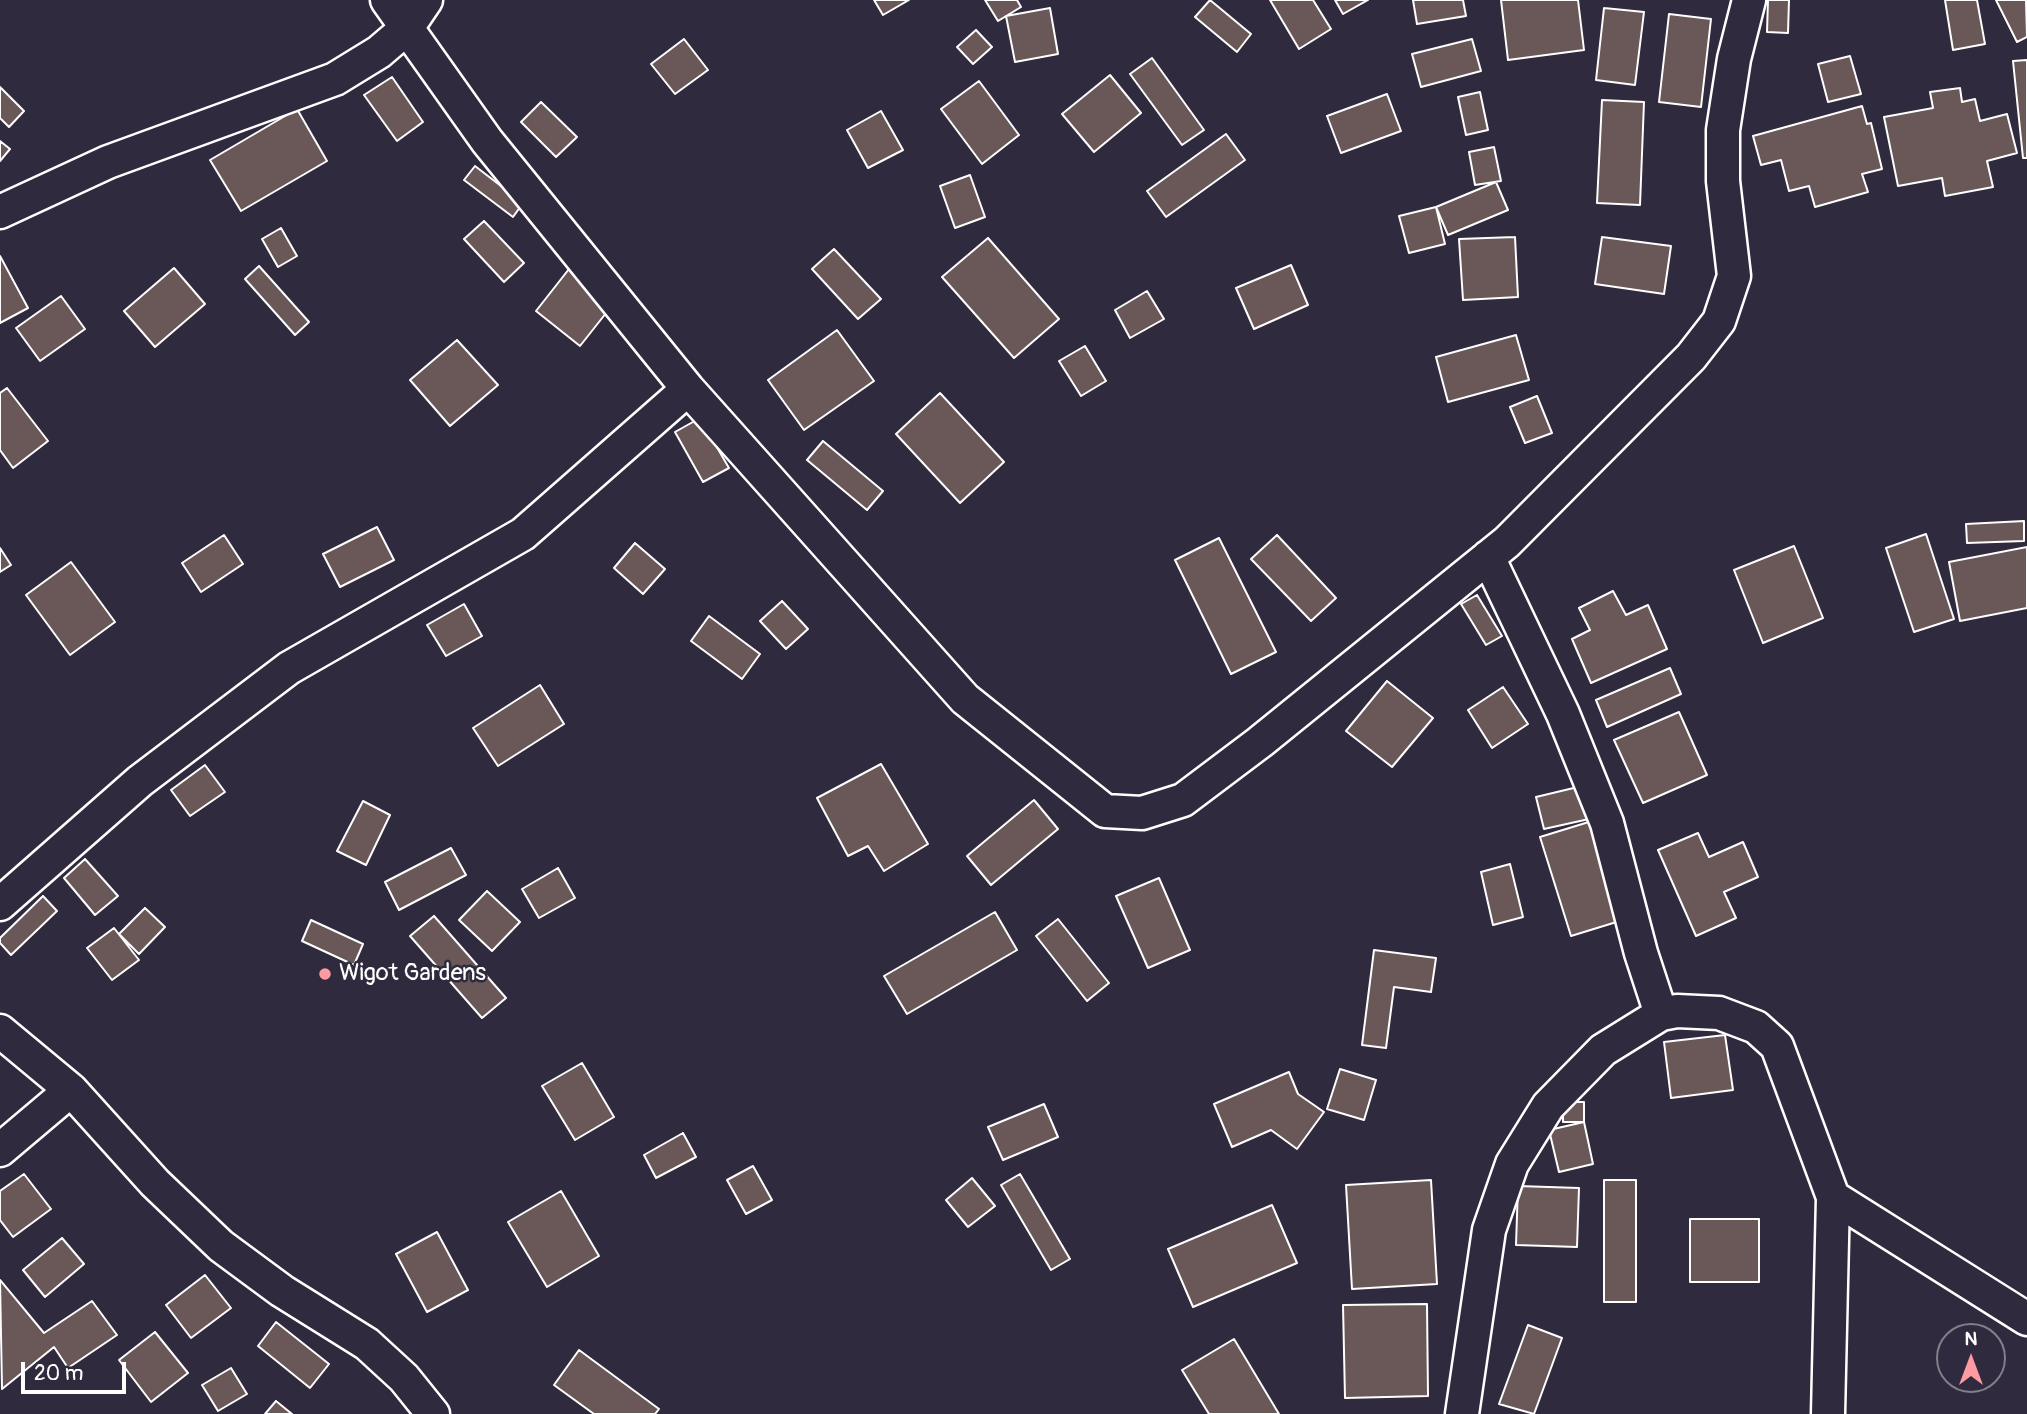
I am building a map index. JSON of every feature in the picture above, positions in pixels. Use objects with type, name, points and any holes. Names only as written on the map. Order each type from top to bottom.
[{"type":"street","points":[[387,0],[487,141],[688,389],[965,699],[1105,811],[1142,813],[1183,800],[1260,742],[1507,542],[1691,357],[1719,321],[1734,276],[1723,181],[1723,130],[1734,59],[1749,0]]},
{"type":"street","points":[[0,212],[108,162],[335,79],[379,52],[407,28],[426,0]]},
{"type":"street","points":[[0,904],[140,782],[289,668],[523,534],[688,389]]},
{"type":"street","points":[[1488,557],[1563,714],[1607,823],[1641,953],[1661,1014]]},
{"type":"street","points":[[1462,1414],[1489,1230],[1512,1164],[1548,1106],[1603,1050],[1661,1014],[1677,1011],[1719,1013],[1756,1027],[1777,1046],[1833,1198],[1828,1414]]},
{"type":"street","points":[[0,1031],[71,1090],[155,1183],[221,1246],[282,1291],[368,1344],[404,1378],[433,1414]]},
{"type":"street","points":[[0,1150],[71,1090]]},
{"type":"street","points":[[1833,1198],[2027,1319]]},
{"type":"building","points":[[874,0],[909,0],[883,15]]},
{"type":"building","points":[[985,0],[1017,0],[1021,7],[998,21]]},
{"type":"building","points":[[1210,0],[1251,34],[1237,52],[1195,17]]},
{"type":"building","points":[[1270,0],[1313,0],[1331,29],[1299,49]]},
{"type":"building","points":[[1335,0],[1368,0],[1343,14]]},
{"type":"building","points":[[1413,0],[1463,0],[1466,16],[1417,24]]},
{"type":"building","points":[[1501,0],[1578,0],[1584,50],[1508,60]]},
{"type":"building","points":[[1768,0],[1789,0],[1788,33],[1767,32]]},
{"type":"building","points":[[1945,0],[1977,0],[1985,44],[1953,50]]},
{"type":"building","points":[[1996,0],[2026,0],[2027,37],[2017,42]]},
{"type":"building","points":[[1050,8],[1058,54],[1015,62],[1006,16]]},
{"type":"building","points":[[1604,8],[1644,12],[1635,85],[1596,80]]},
{"type":"building","points":[[1669,14],[1711,19],[1701,107],[1659,102]]},
{"type":"building","points":[[976,30],[992,47],[973,64],[957,47]]},
{"type":"building","points":[[684,39],[708,70],[675,94],[651,64]]},
{"type":"building","points":[[1472,39],[1481,71],[1421,87],[1412,54]]},
{"type":"building","points":[[1850,56],[1861,94],[1828,102],[1818,64]]},
{"type":"building","points":[[1152,58],[1204,130],[1182,145],[1130,74]]},
{"type":"building","points":[[2027,60],[2027,158],[2023,158],[2013,61]]},
{"type":"building","points":[[1110,75],[1141,113],[1094,152],[1062,114]]},
{"type":"building","points":[[392,77],[423,122],[397,141],[364,95]]},
{"type":"building","points":[[979,81],[1019,135],[982,164],[941,109]]},
{"type":"building","points":[[0,87],[24,111],[9,127],[0,118]]},
{"type":"building","points":[[1960,88],[1962,102],[1975,99],[1980,121],[2007,114],[2017,153],[1987,161],[1993,187],[1945,196],[1942,178],[1898,186],[1884,117],[1933,108],[1930,92]]},
{"type":"building","points":[[1480,92],[1488,130],[1466,135],[1458,97]]},
{"type":"building","points":[[1387,94],[1401,131],[1341,153],[1327,116]]},
{"type":"building","points":[[1602,100],[1644,102],[1640,205],[1597,203]]},
{"type":"building","points":[[541,102],[577,137],[556,157],[521,122]]},
{"type":"building","points":[[1862,106],[1867,124],[1871,123],[1882,169],[1862,174],[1868,192],[1815,207],[1809,186],[1789,191],[1781,160],[1761,165],[1753,136]]},
{"type":"building","points":[[297,109],[327,161],[241,211],[210,160]]},
{"type":"building","points":[[881,111],[903,150],[868,168],[847,130]]},
{"type":"building","points":[[1226,134],[1245,160],[1166,217],[1147,191]]},
{"type":"building","points":[[0,141],[10,149],[0,161]]},
{"type":"building","points":[[1494,147],[1501,181],[1475,185],[1469,152]]},
{"type":"building","points":[[475,166],[523,203],[513,217],[464,180]]},
{"type":"building","points":[[970,175],[985,217],[955,228],[940,186]]},
{"type":"building","points":[[1496,182],[1508,210],[1448,235],[1436,207]]},
{"type":"building","points":[[1436,207],[1445,244],[1409,253],[1399,216]]},
{"type":"building","points":[[484,221],[524,263],[504,282],[464,239]]},
{"type":"building","points":[[281,228],[297,256],[278,267],[262,239]]},
{"type":"building","points":[[1515,237],[1518,297],[1463,300],[1459,239]]},
{"type":"building","points":[[1602,237],[1671,246],[1664,294],[1595,284]]},
{"type":"building","points":[[988,238],[1059,319],[1014,358],[942,277]]},
{"type":"building","points":[[834,249],[881,299],[858,319],[812,269]]},
{"type":"building","points":[[0,256],[28,308],[0,323]]},
{"type":"building","points":[[1291,265],[1308,305],[1254,329],[1236,288]]},
{"type":"building","points":[[259,266],[309,322],[295,335],[245,279]]},
{"type":"building","points":[[174,268],[205,304],[155,347],[124,311]]},
{"type":"building","points":[[569,269],[614,303],[580,346],[536,311]]},
{"type":"building","points":[[1147,291],[1164,319],[1130,338],[1115,310]]},
{"type":"building","points":[[61,296],[85,329],[40,361],[16,328]]},
{"type":"building","points":[[837,330],[874,381],[804,430],[768,380]]},
{"type":"building","points":[[1516,335],[1529,380],[1448,402],[1436,357]]},
{"type":"building","points":[[457,340],[498,385],[450,426],[410,380]]},
{"type":"building","points":[[1085,346],[1106,381],[1081,396],[1059,361]]},
{"type":"building","points":[[7,388],[48,441],[13,468],[0,450],[0,393]]},
{"type":"building","points":[[940,393],[1004,462],[960,503],[896,434]]},
{"type":"building","points":[[1537,396],[1552,433],[1525,443],[1510,407]]},
{"type":"building","points":[[700,418],[729,468],[703,482],[675,432]]},
{"type":"building","points":[[823,441],[883,491],[867,510],[807,460]]},
{"type":"building","points":[[2024,521],[2024,541],[1967,543],[1966,524]]},
{"type":"building","points":[[377,527],[394,560],[340,587],[323,554]]},
{"type":"building","points":[[1926,534],[1954,619],[1914,632],[1886,548]]},
{"type":"building","points":[[224,535],[243,564],[201,592],[182,563]]},
{"type":"building","points":[[1277,535],[1336,598],[1311,621],[1251,559]]},
{"type":"building","points":[[1219,538],[1276,652],[1231,674],[1175,560]]},
{"type":"building","points":[[635,543],[665,569],[643,594],[614,568]]},
{"type":"building","points":[[1794,546],[1823,618],[1763,643],[1734,570]]},
{"type":"building","points":[[2027,547],[2027,608],[1960,621],[1949,562]]},
{"type":"building","points":[[0,548],[11,565],[0,572]]},
{"type":"building","points":[[71,562],[115,622],[70,655],[26,595]]},
{"type":"building","points":[[1613,591],[1626,615],[1648,605],[1667,649],[1591,683],[1572,639],[1590,630],[1579,608]]},
{"type":"building","points":[[1477,595],[1502,636],[1486,645],[1461,604]]},
{"type":"building","points":[[782,601],[808,629],[786,649],[760,621]]},
{"type":"building","points":[[464,604],[482,636],[446,656],[427,625]]},
{"type":"building","points":[[709,616],[760,654],[742,679],[691,641]]},
{"type":"building","points":[[1670,668],[1681,694],[1607,727],[1596,700]]},
{"type":"building","points":[[1387,681],[1433,718],[1392,767],[1346,731]]},
{"type":"building","points":[[540,685],[564,724],[498,766],[473,728]]},
{"type":"building","points":[[1503,687],[1528,724],[1492,748],[1468,710]]},
{"type":"building","points":[[1679,712],[1707,775],[1643,803],[1614,740]]},
{"type":"building","points":[[881,764],[928,844],[884,871],[868,846],[848,856],[817,798]]},
{"type":"building","points":[[205,765],[225,792],[190,816],[171,790]]},
{"type":"building","points":[[1582,786],[1589,819],[1544,829],[1536,797]]},
{"type":"building","points":[[1034,800],[1058,829],[991,885],[967,856]]},
{"type":"building","points":[[363,801],[390,815],[366,865],[337,851]]},
{"type":"building","points":[[1592,821],[1623,920],[1571,936],[1540,837]]},
{"type":"building","points":[[1698,833],[1709,857],[1743,842],[1758,877],[1724,892],[1736,918],[1696,936],[1658,850]]},
{"type":"building","points":[[451,848],[466,875],[399,910],[385,882]]},
{"type":"building","points":[[85,859],[118,896],[95,915],[64,878]]},
{"type":"building","points":[[1510,864],[1523,917],[1493,925],[1481,872]]},
{"type":"building","points":[[558,868],[575,898],[539,918],[522,889]]},
{"type":"building","points":[[1159,878],[1190,950],[1148,968],[1116,896]]},
{"type":"building","points":[[487,891],[520,922],[492,951],[459,920]]},
{"type":"building","points":[[43,896],[57,911],[11,955],[0,943],[0,938]]},
{"type":"building","points":[[145,908],[165,927],[139,954],[119,934]]},
{"type":"building","points":[[995,912],[1017,950],[907,1014],[884,976]]},
{"type":"building","points":[[434,916],[506,998],[482,1018],[410,936]]},
{"type":"building","points":[[1058,919],[1109,983],[1087,1001],[1036,936]]},
{"type":"building","points":[[311,920],[363,944],[354,965],[302,941]]},
{"type":"building","points":[[114,928],[139,960],[112,980],[87,948]]},
{"type":"building","points":[[1374,950],[1436,958],[1431,992],[1394,987],[1386,1048],[1362,1045]]},
{"type":"building","points":[[1725,1035],[1733,1090],[1671,1098],[1664,1042]]},
{"type":"building","points":[[582,1063],[614,1117],[575,1140],[542,1086]]},
{"type":"building","points":[[1340,1069],[1376,1080],[1364,1120],[1327,1109]]},
{"type":"building","points":[[1289,1072],[1298,1094],[1324,1112],[1297,1149],[1271,1130],[1232,1147],[1214,1104]]},
{"type":"building","points":[[1563,1102],[1584,1102],[1584,1122],[1563,1122]]},
{"type":"building","points":[[1044,1104],[1058,1137],[1003,1160],[988,1127]]},
{"type":"building","points":[[1584,1122],[1593,1164],[1559,1172],[1549,1130]]},
{"type":"building","points":[[683,1133],[696,1157],[656,1178],[644,1155]]},
{"type":"building","points":[[753,1166],[772,1200],[746,1214],[727,1180]]},
{"type":"building","points":[[24,1174],[51,1209],[13,1237],[0,1220],[0,1191]]},
{"type":"building","points":[[1020,1174],[1070,1259],[1051,1270],[1001,1185]]},
{"type":"building","points":[[972,1178],[995,1206],[968,1227],[946,1200]]},
{"type":"building","points":[[1431,1180],[1437,1284],[1352,1289],[1346,1185]]},
{"type":"building","points":[[1604,1180],[1636,1180],[1636,1302],[1604,1302]]},
{"type":"building","points":[[1518,1186],[1579,1188],[1577,1247],[1516,1245]]},
{"type":"building","points":[[561,1191],[599,1256],[547,1287],[508,1222]]},
{"type":"building","points":[[1272,1205],[1297,1263],[1193,1307],[1168,1249]]},
{"type":"building","points":[[1690,1219],[1759,1219],[1759,1282],[1690,1282]]},
{"type":"building","points":[[437,1232],[468,1290],[427,1312],[396,1254]]},
{"type":"building","points":[[62,1238],[84,1264],[45,1297],[23,1270]]},
{"type":"building","points":[[205,1275],[231,1308],[191,1338],[166,1305]]},
{"type":"building","points":[[0,1280],[44,1333],[92,1301],[117,1335],[68,1368],[54,1347],[2,1389]]},
{"type":"building","points":[[1427,1304],[1428,1396],[1345,1398],[1343,1305]]},
{"type":"building","points":[[276,1322],[329,1364],[310,1388],[258,1346]]},
{"type":"building","points":[[1528,1325],[1562,1338],[1534,1414],[1499,1404]]},
{"type":"building","points":[[155,1332],[188,1373],[151,1402],[119,1360]]},
{"type":"building","points":[[1234,1339],[1279,1414],[1209,1414],[1182,1370]]},
{"type":"building","points":[[579,1350],[659,1409],[655,1414],[594,1414],[554,1385]]},
{"type":"building","points":[[231,1368],[247,1394],[218,1411],[202,1385]]},
{"type":"building","points":[[276,1401],[292,1414],[265,1414]]},
{"type":"place","name":"Wigot Gardens","points":[[325,974]]}]
